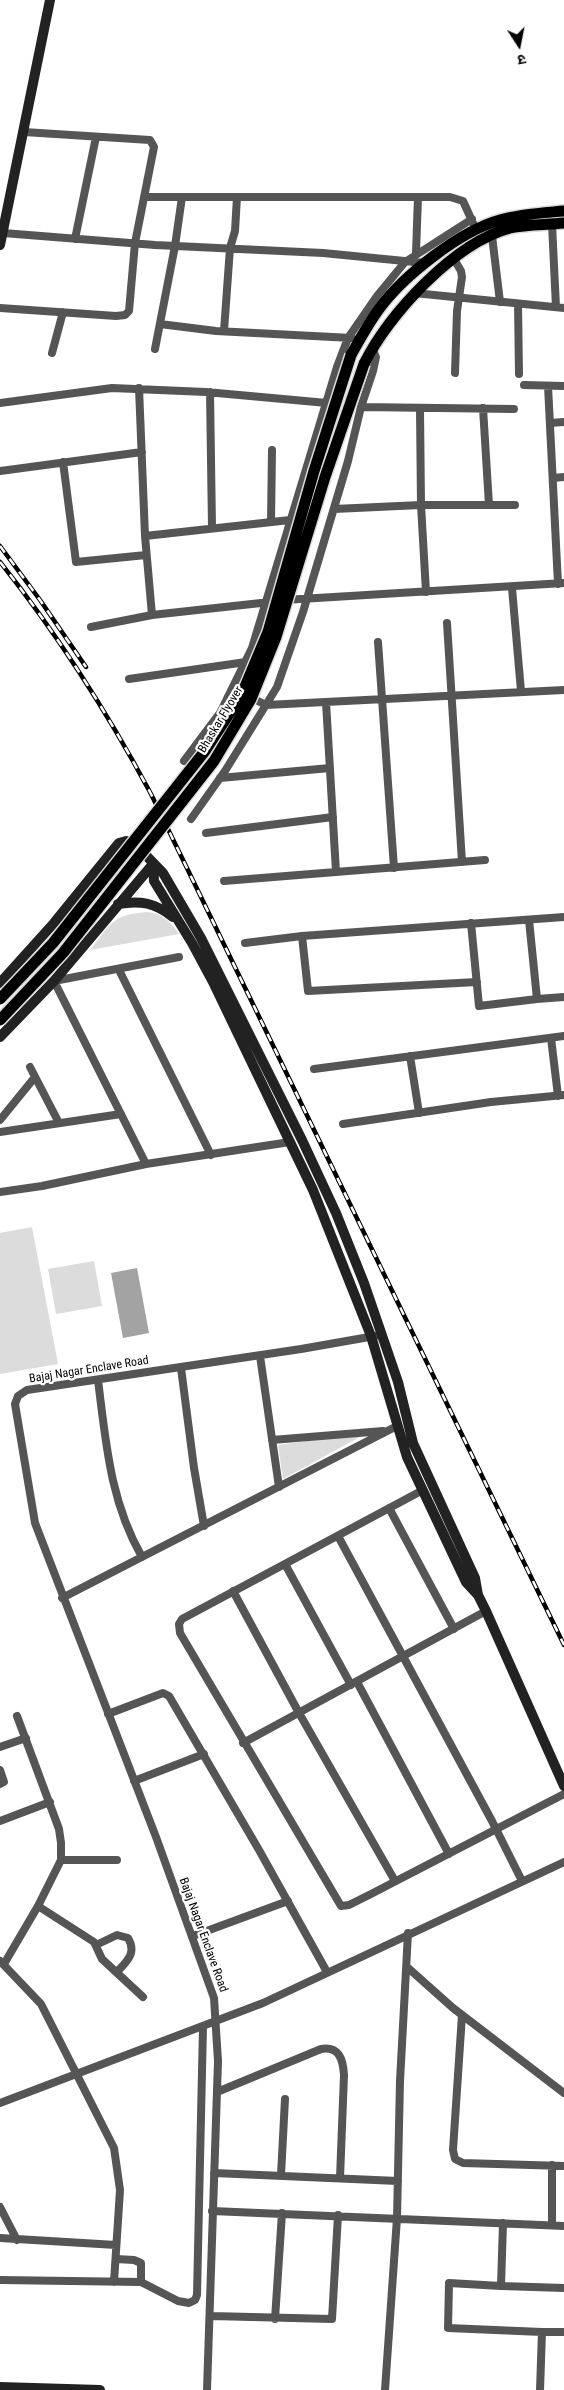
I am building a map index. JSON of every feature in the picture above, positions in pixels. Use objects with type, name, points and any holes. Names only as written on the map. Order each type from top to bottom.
[{"type":"main road","name":"Bhaskar Flyover","points":[[0,999],[53,943],[205,751],[242,694],[268,632],[314,471],[351,355],[354,339],[388,298],[425,263],[457,240],[474,224],[523,215],[564,211]]},
{"type":"main road","name":"Bhaskar Flyover","points":[[0,1020],[64,953],[214,761],[251,699],[276,638],[326,477],[364,364],[372,348],[414,293],[454,259],[492,236],[510,228],[564,224]]},
{"type":"street","points":[[0,245],[50,0]]},
{"type":"street","points":[[0,308],[116,316],[125,315],[129,311],[135,243],[154,147],[150,140],[24,132]]},
{"type":"street","points":[[74,238],[96,137]]},
{"type":"street","points":[[224,332],[230,248],[235,231],[237,196]]},
{"type":"street","points":[[144,197],[458,198],[462,201],[474,224],[416,253],[405,262],[377,296],[337,367],[252,648],[220,713],[184,761]]},
{"type":"street","points":[[155,349],[175,246],[182,197]]},
{"type":"street","points":[[416,253],[418,197]]},
{"type":"street","points":[[414,293],[560,308],[552,224]]},
{"type":"street","points":[[2,233],[175,246],[323,253],[425,263]]},
{"type":"street","points":[[492,236],[500,302]]},
{"type":"street","points":[[454,259],[461,271],[455,373]]},
{"type":"street","points":[[518,304],[519,374]]},
{"type":"street","points":[[52,353],[63,312]]},
{"type":"street","points":[[160,324],[224,332],[354,339]]},
{"type":"street","points":[[191,819],[220,778],[277,687],[307,598],[348,461],[376,357],[372,348]]},
{"type":"street","points":[[524,385],[564,386]]},
{"type":"street","points":[[91,627],[152,615],[307,598],[561,584],[555,530],[548,386]]},
{"type":"street","points":[[0,403],[112,388],[140,388],[210,392],[327,403]]},
{"type":"street","points":[[140,388],[146,555],[152,615]]},
{"type":"street","points":[[210,392],[212,528]]},
{"type":"street","points":[[361,407],[514,409]]},
{"type":"street","points":[[420,408],[421,506],[426,592]]},
{"type":"street","points":[[483,408],[488,505]]},
{"type":"street","points":[[550,423],[564,422]]},
{"type":"street","points":[[271,522],[272,450]]},
{"type":"street","points":[[0,471],[142,452]]},
{"type":"street","points":[[63,462],[76,562],[146,555]]},
{"type":"street","points":[[553,478],[564,477]]},
{"type":"street","points":[[334,509],[515,505]]},
{"type":"street","points":[[145,536],[290,520]]},
{"type":"street","points":[[555,530],[564,529]]},
{"type":"street","points":[[512,588],[522,691]]},
{"type":"street","points":[[447,623],[462,862]]},
{"type":"street","points":[[378,642],[384,699],[394,868]]},
{"type":"street","points":[[129,679],[246,662]]},
{"type":"street","points":[[232,689],[266,705],[564,690]]},
{"type":"street","points":[[326,702],[336,872]]},
{"type":"street","points":[[220,778],[330,768]]},
{"type":"street","points":[[206,832],[333,817]]},
{"type":"street","points":[[0,983],[54,923],[119,843],[126,841],[136,845],[163,873],[201,938],[262,1058],[336,1213],[398,1382],[413,1443],[475,1578],[478,1595]]},
{"type":"street","points":[[224,881],[484,860]]},
{"type":"street","points":[[0,1037],[54,981],[153,864]]},
{"type":"street","points":[[153,864],[154,881],[214,984],[313,1190],[371,1336],[407,1457],[466,1582],[478,1595],[486,1611],[564,1786]]},
{"type":"street","points":[[118,904],[133,901],[151,904],[178,921]]},
{"type":"street","points":[[244,943],[302,936],[564,917]]},
{"type":"street","points":[[529,920],[537,1000]]},
{"type":"street","points":[[471,923],[479,1006],[564,997]]},
{"type":"street","points":[[302,936],[308,992],[477,982]]},
{"type":"street","points":[[54,981],[179,957]]},
{"type":"street","points":[[119,970],[212,1155]]},
{"type":"street","points":[[54,981],[146,1164]]},
{"type":"street","points":[[314,1069],[564,1036]]},
{"type":"street","points":[[343,1124],[561,1095],[551,1038]]},
{"type":"street","points":[[410,1056],[419,1113]]},
{"type":"street","points":[[30,1067],[59,1123]]},
{"type":"street","points":[[0,1120],[35,1077]]},
{"type":"street","points":[[0,1132],[121,1114]]},
{"type":"street","points":[[0,1192],[42,1186],[146,1164],[290,1142]]},
{"type":"street","name":"Bajaj Nagar Enclave Road","points":[[207,2390],[217,2092],[217,2021],[214,1998],[193,1936],[62,1598],[33,1515],[15,1404],[18,1396],[27,1390],[260,1356],[382,1335]]},
{"type":"street","points":[[260,1356],[279,1487]]},
{"type":"street","points":[[181,1368],[194,1468],[204,1526]]},
{"type":"street","points":[[98,1380],[112,1484],[129,1534],[142,1557]]},
{"type":"street","points":[[62,1598],[397,1426]]},
{"type":"street","points":[[272,1440],[386,1431]]},
{"type":"street","points":[[423,1490],[182,1619],[178,1628],[243,1743],[341,1906],[395,1882],[564,1794]]},
{"type":"street","points":[[389,1508],[454,1629]]},
{"type":"street","points":[[338,1536],[497,1830],[522,1881]]},
{"type":"street","points":[[285,1564],[449,1854]]},
{"type":"street","points":[[233,1592],[299,1714],[395,1882]]},
{"type":"street","points":[[243,1743],[486,1611]]},
{"type":"street","points":[[108,1714],[163,1693],[166,1694],[204,1754],[327,1972]]},
{"type":"street","points":[[17,1716],[50,1802],[62,1843],[61,1860],[38,1906],[2,1963],[41,2004],[78,2073],[114,2148],[120,2190],[114,2282]]},
{"type":"street","points":[[0,1747],[26,1738]]},
{"type":"street","points":[[134,1781],[204,1754]]},
{"type":"street","points":[[0,1770],[4,1782],[0,1784]]},
{"type":"street","points":[[0,1821],[50,1802]]},
{"type":"street","points":[[61,1860],[117,1860]]},
{"type":"street","points":[[0,2103],[204,2027],[262,2003],[408,1933],[564,1862]]},
{"type":"street","points":[[193,1936],[288,1901]]},
{"type":"street","points":[[38,1906],[96,1945],[102,1959],[143,1997]]},
{"type":"street","points":[[385,2390],[397,2218],[408,1933]]},
{"type":"street","points":[[96,1945],[117,1935],[128,1938],[133,1949],[130,1957],[117,1972]]},
{"type":"street","points":[[407,1968],[462,2015],[564,2093]]},
{"type":"street","points":[[462,2015],[453,2150],[455,2159],[463,2163],[564,2166]]},
{"type":"street","points":[[0,2280],[141,2282],[178,2301],[189,2303],[195,2300],[197,2295],[204,2027]]},
{"type":"street","points":[[217,2092],[321,2049],[329,2048],[338,2052],[343,2061],[344,2074],[340,2178]]},
{"type":"street","points":[[280,2176],[285,2099]]},
{"type":"street","points":[[552,2165],[552,2225]]},
{"type":"street","points":[[214,2173],[398,2181]]},
{"type":"street","points":[[0,2207],[17,2240]]},
{"type":"street","points":[[212,2211],[564,2226]]},
{"type":"street","points":[[275,2319],[282,2213]]},
{"type":"street","points":[[210,2316],[332,2319],[338,2216]]},
{"type":"street","points":[[501,2286],[502,2223]]},
{"type":"street","points":[[0,2238],[116,2245]]},
{"type":"street","points":[[116,2259],[134,2260],[141,2263],[141,2282]]},
{"type":"street","points":[[564,2288],[449,2283],[448,2328],[564,2332]]},
{"type":"street","points":[[540,2390],[542,2332]]},
{"type":"street","points":[[0,2387],[100,2390]]},
{"type":"shaded area","points":[[146,912],[165,918],[179,934],[90,950],[112,923],[134,913]]},
{"type":"shaded area","points":[[32,1227],[58,1364],[0,1374],[0,1233]]},
{"type":"shaded area","points":[[94,1261],[102,1306],[56,1314],[48,1269]]},
{"type":"shaded area","points":[[137,1268],[149,1333],[123,1338],[111,1273]]},
{"type":"shaded area","points":[[367,1433],[283,1479],[278,1445]]},
{"type":"railway","points":[[0,546],[86,667]]},
{"type":"railway","points":[[0,562],[42,618],[81,675],[117,733],[151,794],[564,1645]]}]
